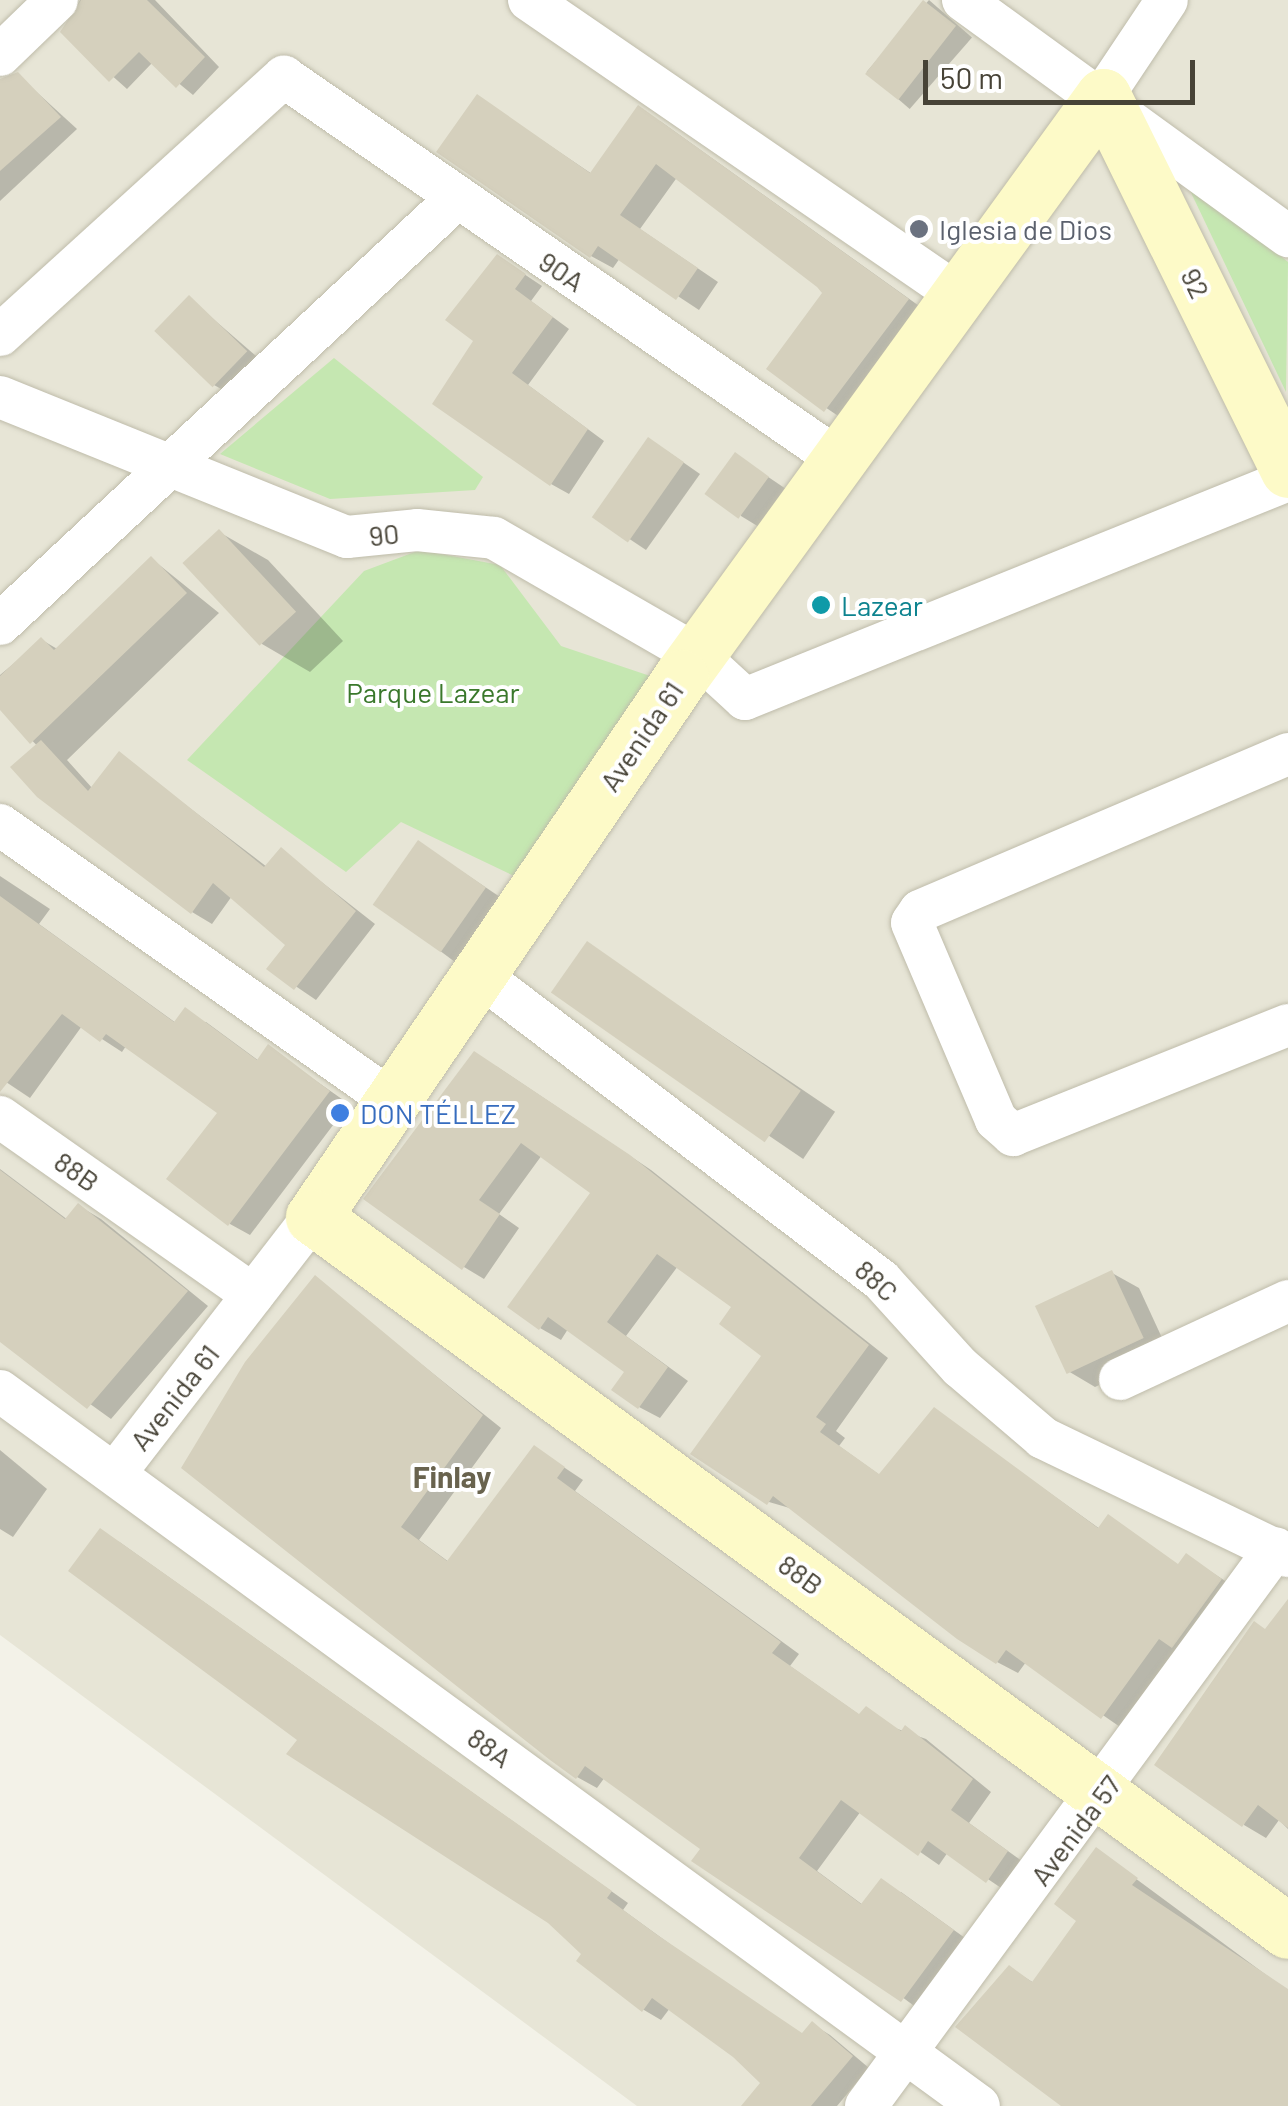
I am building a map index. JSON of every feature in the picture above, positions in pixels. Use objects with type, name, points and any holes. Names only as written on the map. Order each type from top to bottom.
[{"type":"street","points":[[0,55],[57,0]]},
{"type":"street","points":[[529,0],[960,296]]},
{"type":"street","points":[[963,0],[1103,96],[1288,236]]},
{"type":"street","name":"Avenida 61","points":[[116,1472],[313,1217],[697,655],[842,462],[1103,96],[1166,0]]},
{"type":"street","name":"90A","points":[[0,335],[284,77],[842,462]]},
{"type":"street","name":"92","points":[[1103,96],[1288,470]]},
{"type":"street","points":[[0,624],[456,199]]},
{"type":"street","name":"90","points":[[0,397],[346,537],[418,530],[494,538],[697,655],[745,698],[1288,480]]},
{"type":"street","points":[[1288,754],[920,911],[912,923],[996,1120],[1013,1135],[1288,1025]]},
{"type":"street","points":[[0,825],[392,1100]]},
{"type":"street","name":"88C","points":[[479,975],[882,1280],[960,1366],[1043,1438],[1282,1552]]},
{"type":"street","name":"88B","points":[[0,1117],[252,1295]]},
{"type":"street","name":"88B","points":[[313,1217],[1288,1931]]},
{"type":"street","points":[[1120,1378],[1288,1301]]},
{"type":"street","name":"88A","points":[[0,1391],[116,1472],[979,2106]]},
{"type":"street","name":"Avenida 57","points":[[866,2106],[1282,1552]]},
{"type":"shaded area","points":[[0,0],[1288,0],[1288,2106],[637,2106],[0,1635]]},
{"type":"green space","points":[[1185,180],[1288,262],[1286,392]]},
{"type":"green space","points":[[334,358],[483,477],[475,490],[330,499],[220,454]]},
{"type":"green space","name":"Parque Lazear","points":[[420,550],[500,565],[561,646],[668,682],[514,876],[401,822],[346,872],[187,760],[364,571]]},
{"type":"building","points":[[81,0],[147,0],[205,57],[176,88],[139,52],[109,82],[60,32]]},
{"type":"building","points":[[923,0],[956,26],[898,100],[865,74]]},
{"type":"building","points":[[18,72],[61,117],[0,171],[0,79]]},
{"type":"building","points":[[477,94],[590,173],[638,105],[909,299],[824,412],[766,369],[822,293],[817,287],[656,164],[620,215],[698,268],[676,300],[598,246],[590,258],[436,152]]},
{"type":"building","points":[[497,254],[526,274],[515,289],[553,317],[512,373],[588,429],[550,486],[432,404],[473,341],[445,320]]},
{"type":"building","points":[[189,295],[247,351],[213,387],[154,331]]},
{"type":"building","points":[[648,437],[684,462],[628,543],[592,517]]},
{"type":"building","points":[[735,452],[769,477],[738,519],[704,494]]},
{"type":"building","points":[[219,529],[296,612],[259,646],[182,563]]},
{"type":"building","points":[[151,556],[187,593],[30,744],[0,710],[0,676],[41,637],[54,650]]},
{"type":"building","points":[[41,740],[88,791],[119,751],[264,867],[281,847],[356,911],[294,990],[266,969],[285,945],[213,883],[191,914],[37,797],[10,767]]},
{"type":"building","points":[[418,840],[486,888],[441,952],[373,905]]},
{"type":"building","points":[[0,896],[174,1022],[185,1007],[257,1060],[268,1044],[330,1091],[228,1226],[166,1179],[217,1113],[106,1034],[100,1042],[62,1014],[0,1092]]},
{"type":"building","points":[[587,941],[801,1091],[765,1142],[551,993]]},
{"type":"building","points":[[474,1051],[630,1155],[869,1345],[816,1417],[826,1424],[820,1432],[879,1474],[934,1407],[1098,1528],[1108,1514],[1178,1564],[1186,1553],[1222,1579],[1172,1648],[1159,1639],[1101,1719],[1006,1650],[996,1664],[957,1639],[773,1496],[767,1505],[690,1454],[761,1356],[719,1324],[731,1307],[657,1254],[607,1322],[668,1367],[638,1409],[611,1390],[624,1372],[548,1317],[539,1330],[507,1307],[590,1193],[521,1143],[479,1200],[500,1214],[462,1270],[363,1199]]},
{"type":"building","points":[[0,1170],[65,1219],[78,1203],[188,1291],[87,1409],[0,1342]]},
{"type":"building","points":[[1112,1270],[1144,1338],[1067,1374],[1035,1306]]},
{"type":"building","points":[[315,1275],[483,1415],[401,1527],[447,1561],[534,1445],[565,1467],[557,1478],[781,1642],[772,1653],[859,1714],[866,1706],[901,1731],[905,1725],[973,1779],[951,1810],[1008,1851],[986,1883],[928,1841],[918,1856],[841,1800],[799,1858],[861,1904],[881,1878],[954,1930],[901,2002],[691,1861],[700,1849],[585,1766],[576,1779],[550,1760],[181,1468],[245,1362]]},
{"type":"building","points":[[100,1528],[612,1891],[607,1898],[656,1934],[802,2033],[812,2021],[853,2056],[811,2106],[741,2106],[760,2083],[733,2057],[652,1998],[642,2012],[576,1961],[581,1954],[548,1923],[286,1754],[297,1740],[68,1571]]},
{"type":"building","points":[[1288,1599],[1288,1828],[1258,1805],[1242,1827],[1154,1765],[1254,1621],[1265,1629]]},
{"type":"building","points":[[1096,1847],[1138,1878],[1132,1885],[1288,1989],[1288,2106],[1061,2106],[955,2027],[1009,1965],[1032,1982],[1076,1921],[1054,1904]]},
{"type":"place","name":"Iglesia de Dios","points":[[919,229]]},
{"type":"place","name":"Lazear","points":[[821,605]]},
{"type":"place","name":"DON TÉLLEZ","points":[[340,1113]]},
{"type":"district","name":"Finlay","points":[[452,1476]]}]
